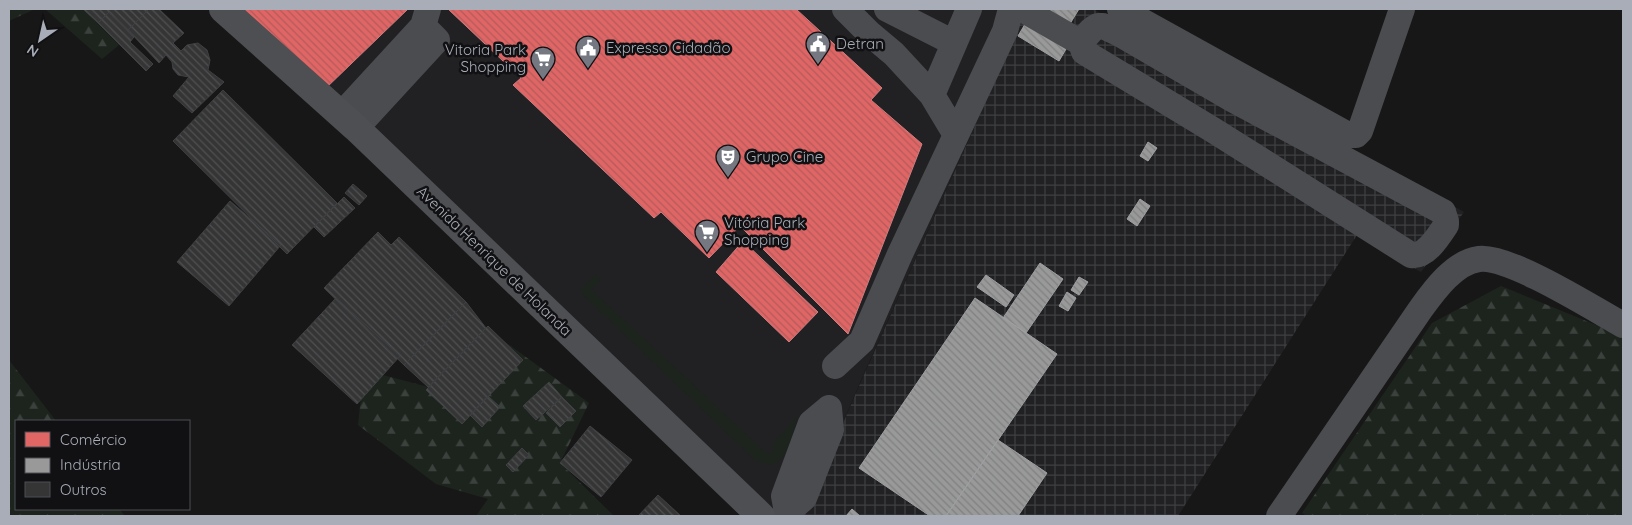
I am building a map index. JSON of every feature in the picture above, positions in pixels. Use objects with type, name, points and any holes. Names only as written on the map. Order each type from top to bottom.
[{"type":"main road","name":"Avenida Henrique de Holanda","points":[[223,9],[779,510]]},
{"type":"street","points":[[845,9],[894,54],[932,95],[956,135]]},
{"type":"street","points":[[887,9],[954,43]]},
{"type":"street","points":[[932,95],[969,9]]},
{"type":"street","points":[[835,366],[862,341],[900,254],[1005,32],[1011,9]]},
{"type":"street","points":[[1022,9],[1082,44]]},
{"type":"street","points":[[1120,9],[1352,136],[1356,135],[1361,126],[1402,9]]},
{"type":"street","points":[[1103,26],[1232,99],[1443,212],[1446,225],[1425,251],[1417,256],[1410,255],[1213,130],[1084,52],[1082,44],[1094,28],[1103,26]]},
{"type":"street","points":[[352,125],[433,31]]},
{"type":"street","points":[[1213,130],[1232,99]]},
{"type":"street","points":[[1279,516],[1420,310],[1446,278],[1463,265],[1479,259],[1502,262],[1543,280],[1623,325]]},
{"type":"street","points":[[779,510],[804,498],[804,471],[831,430],[829,408]]},
{"type":"shaded area","name":"Vitória Park Shopping","points":[[408,9],[1027,9],[859,385],[803,516],[770,516],[324,90]]},
{"type":"shaded area","points":[[1027,9],[1093,9],[1464,212],[1421,272],[1357,235],[1178,516],[803,516],[859,386]]},
{"type":"green space","points":[[9,9],[35,9],[9,21]]},
{"type":"green space","points":[[45,9],[83,9],[119,45],[102,59]]},
{"type":"green space","points":[[596,275],[601,279],[592,290],[764,451],[769,454],[774,450],[773,443],[798,416],[786,452],[778,462],[766,464],[756,461],[580,292]]},
{"type":"green space","points":[[1501,286],[1623,336],[1623,516],[1307,516],[1302,513],[1432,323]]},
{"type":"green space","points":[[486,328],[589,403],[560,463],[614,516],[476,516],[488,499],[436,484],[358,425],[364,370],[428,387]]},
{"type":"green space","points":[[9,360],[55,420],[15,420],[15,510],[120,510],[125,516],[9,516]]},
{"type":"building: Comércio","points":[[239,9],[408,9],[324,90]]},
{"type":"building: Comércio","name":"Vitória Park Shopping","points":[[448,9],[796,9],[882,88],[871,100],[922,144],[848,334],[740,226],[709,258],[661,212],[654,218],[513,85],[521,78]]},
{"type":"building: Comércio","points":[[743,241],[818,312],[789,342],[716,272]]},
{"type":"building: Indústria","points":[[1038,9],[1079,9],[1068,27]]},
{"type":"building: Indústria","points":[[1028,19],[1069,44],[1059,61],[1018,36]]},
{"type":"building: Indústria","points":[[1148,142],[1157,148],[1148,161],[1140,156]]},
{"type":"building: Indústria","points":[[1140,199],[1150,206],[1137,226],[1127,219]]},
{"type":"building: Indústria","points":[[1040,263],[1063,279],[1026,333],[1003,318]]},
{"type":"building: Indústria","points":[[986,275],[1014,295],[1006,307],[977,287]]},
{"type":"building: Indústria","points":[[1079,277],[1088,282],[1079,295],[1071,290]]},
{"type":"building: Indústria","points":[[1067,292],[1076,298],[1068,311],[1059,306]]},
{"type":"building: Indústria","points":[[975,298],[1057,354],[946,516],[930,516],[859,468]]},
{"type":"building: Indústria","points":[[998,440],[1047,473],[1018,516],[946,516]]},
{"type":"building: Indústria","points":[[852,509],[860,516],[846,516]]},
{"type":"building: Outros","points":[[83,9],[149,9],[128,30],[109,12],[98,23]]},
{"type":"building: Outros","points":[[149,9],[159,9],[184,33],[173,43],[181,51],[187,45],[198,43],[207,50],[210,60],[208,70],[224,82],[192,113],[173,96],[189,77],[178,75],[173,69],[172,62],[166,55],[159,63],[128,30]]},
{"type":"building: Outros","points":[[109,12],[134,37],[130,42],[153,64],[146,71],[98,23]]},
{"type":"building: Outros","points":[[223,90],[337,203],[287,254],[173,141]]},
{"type":"building: Outros","points":[[353,184],[367,196],[359,205],[345,193]]},
{"type":"building: Outros","points":[[344,197],[355,208],[324,237],[314,227]]},
{"type":"building: Outros","points":[[230,201],[281,245],[229,306],[177,262]]},
{"type":"building: Outros","points":[[378,232],[391,245],[399,237],[466,302],[404,365],[324,288]]},
{"type":"building: Outros","points":[[336,298],[400,356],[357,404],[292,345]]},
{"type":"building: Outros","points":[[466,302],[486,328],[428,387],[404,365]]},
{"type":"building: Outros","points":[[488,326],[523,360],[462,424],[426,390]]},
{"type":"building: Outros","points":[[549,382],[562,397],[536,420],[523,406]]},
{"type":"building: Outros","points":[[488,396],[500,407],[482,427],[470,415]]},
{"type":"building: Outros","points":[[562,397],[576,411],[560,427],[546,413]]},
{"type":"building: Outros","points":[[590,426],[632,460],[601,497],[560,463]]},
{"type":"building: Outros","points":[[522,448],[529,455],[513,472],[506,465]]},
{"type":"building: Outros","points":[[658,495],[681,516],[638,516]]},
{"type":"place","name":"Detran","points":[[818,65]]},
{"type":"place","name":"Expresso Cidadão","points":[[588,69]]},
{"type":"place","name":"Vitoria Park Shopping","points":[[543,80]]},
{"type":"place","name":"Grupo Cine","points":[[728,178]]},
{"type":"place","name":"Vitória Park Shopping","points":[[707,253]]}]
